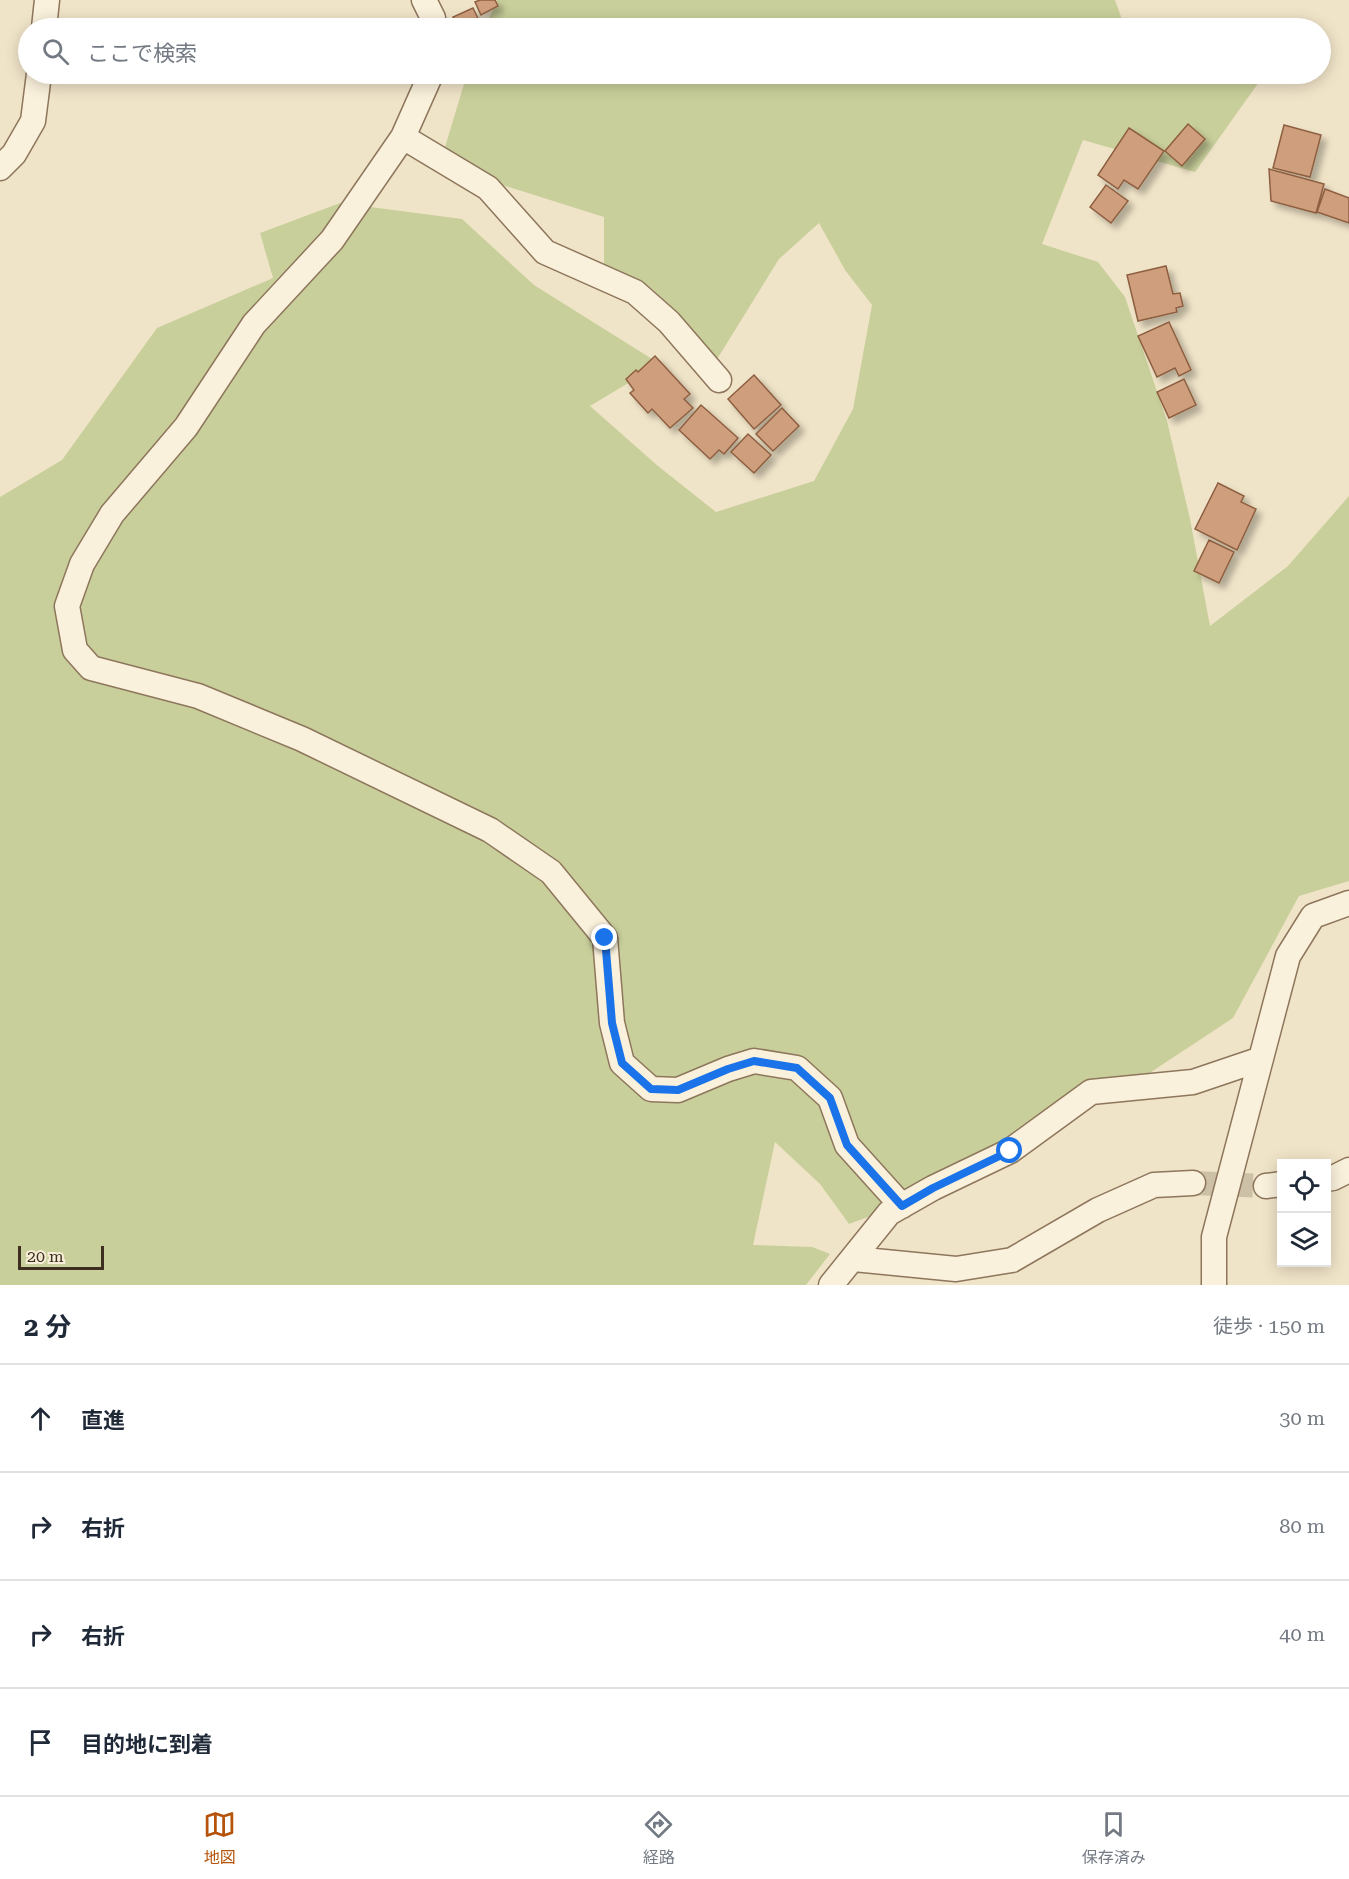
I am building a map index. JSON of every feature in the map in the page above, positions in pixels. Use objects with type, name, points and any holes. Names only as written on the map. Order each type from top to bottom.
[{"type":"street","points":[[45,18],[47,0]]},
{"type":"street","points":[[424,0],[434,18]]},
{"type":"street","points":[[0,168],[14,154],[33,122],[38,84]]},
{"type":"street","points":[[427,84],[403,137],[332,240],[254,324],[186,427],[112,514],[82,564],[67,606],[75,650],[91,668],[198,696],[302,739],[490,830],[551,872],[605,938],[612,1023],[622,1063],[636,1076],[651,1089],[678,1090],[754,1061],[797,1068],[830,1098],[847,1145],[902,1206]]},
{"type":"street","points":[[403,137],[488,188],[545,252],[635,292],[669,322],[718,380]]},
{"type":"street","points":[[1214,1285],[1214,1237],[1288,956],[1314,916],[1349,903]]},
{"type":"street","points":[[831,1285],[889,1214],[933,1188],[1010,1151],[1091,1092],[1194,1082],[1261,1059]]},
{"type":"street","points":[[1331,1178],[1349,1170]]},
{"type":"street","points":[[854,1259],[956,1269],[1012,1260],[1098,1210],[1154,1185],[1193,1183]]},
{"type":"green space","points":[[497,0],[1115,0],[1121,18],[489,18]]},
{"type":"green space","points":[[464,84],[1258,84],[1195,172],[1083,140],[1042,244],[1098,262],[1125,297],[1167,421],[1190,519],[1210,626],[1288,566],[1349,496],[1349,881],[1299,896],[1233,1018],[1148,1074],[1032,1126],[947,1188],[849,1224],[820,1184],[775,1142],[753,1245],[812,1247],[830,1254],[806,1285],[0,1285],[0,497],[62,460],[157,328],[273,278],[260,233],[340,203],[462,219],[534,285],[660,364],[590,406],[658,466],[716,512],[814,481],[853,409],[872,305],[845,270],[819,223],[779,259],[714,364],[604,281],[604,217],[496,183],[442,157]]},
{"type":"building","points":[[495,0],[498,6],[481,15],[475,2]]},
{"type":"building","points":[[473,8],[478,18],[454,18]]},
{"type":"building","points":[[1188,124],[1205,139],[1182,166],[1165,151]]},
{"type":"building","points":[[1284,125],[1321,135],[1310,177],[1273,168]]},
{"type":"building","points":[[1129,128],[1164,151],[1138,189],[1124,180],[1118,189],[1098,175]]},
{"type":"building","points":[[1269,169],[1324,184],[1316,213],[1271,201]]},
{"type":"building","points":[[1106,185],[1128,201],[1111,223],[1090,207]]},
{"type":"building","points":[[1325,189],[1349,198],[1349,223],[1317,212]]},
{"type":"building","points":[[1166,266],[1173,294],[1180,293],[1183,306],[1176,308],[1177,312],[1138,321],[1127,275]]},
{"type":"building","points":[[1169,322],[1191,370],[1179,376],[1175,368],[1157,377],[1138,336]]},
{"type":"building","points":[[655,356],[690,394],[684,399],[693,408],[670,428],[652,409],[648,413],[630,393],[634,390],[626,379],[636,370],[638,372]]},
{"type":"building","points":[[754,375],[781,405],[754,429],[728,399]]},
{"type":"building","points":[[1184,379],[1196,405],[1169,418],[1157,392]]},
{"type":"building","points":[[701,405],[738,438],[724,454],[719,450],[710,459],[679,430]]},
{"type":"building","points":[[782,408],[799,426],[773,451],[756,434]]},
{"type":"building","points":[[748,434],[771,455],[754,473],[731,452]]},
{"type":"building","points":[[1218,483],[1244,496],[1241,502],[1256,509],[1237,550],[1195,529]]},
{"type":"building","points":[[1209,540],[1234,552],[1219,583],[1194,571]]},
{"type":"tunnel","points":[[1193,1183],[1266,1186]]},
{"type":"route","points":[[605,938],[612,1023],[622,1063],[651,1089],[678,1090],[754,1061],[797,1068],[830,1098],[847,1145],[902,1206],[933,1188],[1010,1151]]}]
